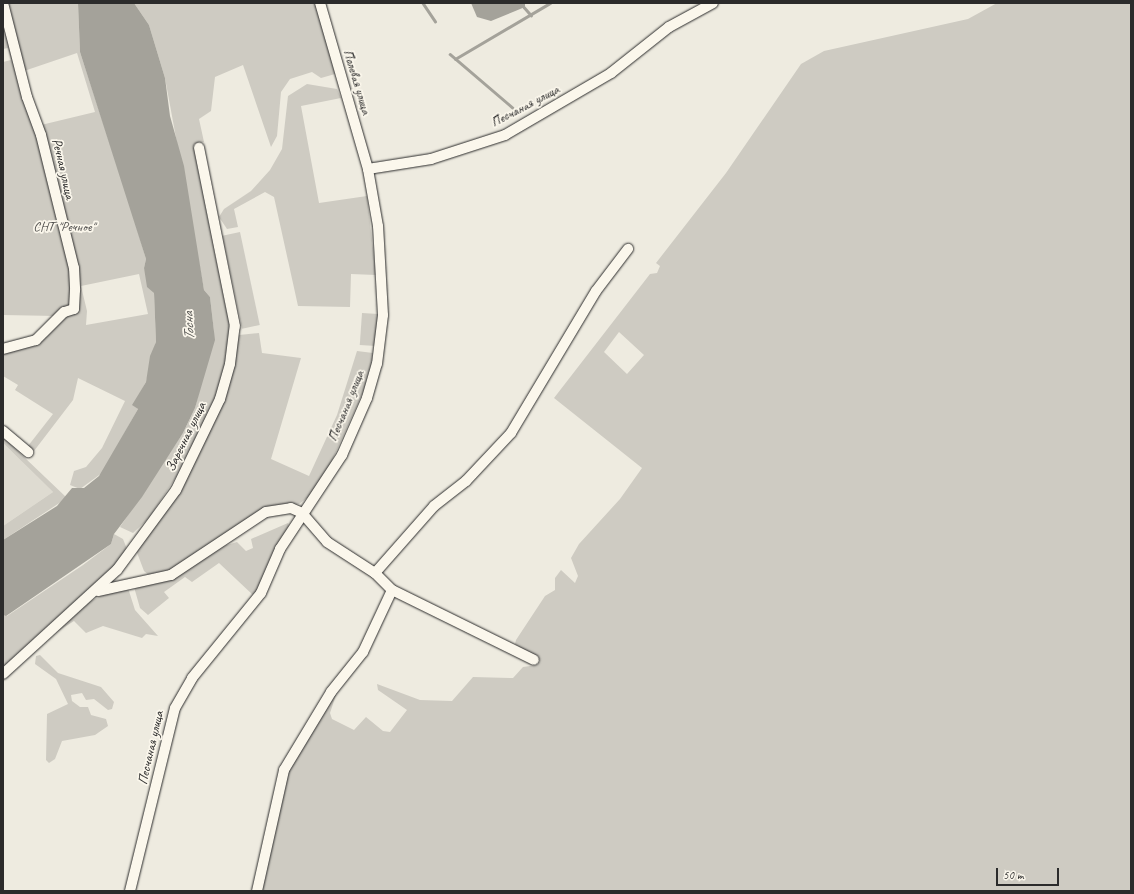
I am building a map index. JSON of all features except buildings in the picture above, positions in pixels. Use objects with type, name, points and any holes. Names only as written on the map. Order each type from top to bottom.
[{"type":"street","name":"Речная улица","points":[[3,3],[41,135],[74,268],[75,290],[74,309],[64,312],[36,340],[3,349]]},
{"type":"street","name":"Полевая улица","points":[[320,3],[368,168]]},
{"type":"street","name":"Песчаная улица","points":[[130,891],[175,708],[192,678],[261,593],[280,549],[302,513],[342,454],[367,398],[377,364],[383,315],[382,261],[368,168],[431,159],[504,135],[611,73],[670,27],[713,3]]},
{"type":"street","name":"Заречная улица","points":[[3,674],[53,624],[97,591],[118,570],[176,490],[226,383],[235,326],[199,148]]},
{"type":"street","points":[[375,573],[434,506],[466,481],[511,433],[596,291],[628,249]]},
{"type":"street","points":[[3,431],[28,452]]},
{"type":"street","points":[[97,591],[171,575],[266,512],[291,508],[302,513],[327,542],[375,573],[392,590],[534,660]]},
{"type":"street","points":[[257,891],[284,770],[327,697],[363,652],[392,590]]},
{"type":"shaded area","points":[[3,443],[53,492],[3,526]]},
{"type":"green space","name":"СНТ \"Речное\"","points":[[3,3],[78,3],[80,52],[131,209],[146,259],[144,268],[154,293],[156,342],[146,382],[133,405],[138,409],[102,473],[80,489],[70,485],[74,471],[86,467],[102,448],[125,401],[78,378],[73,400],[34,451],[28,446],[53,414],[15,390],[18,385],[3,376],[3,345],[31,337],[56,316],[3,315],[3,62],[11,60],[8,48],[3,49]],"holes":[[[77,53],[95,112],[41,125],[24,71]],[[139,274],[148,314],[86,325],[87,311],[81,286]]]},
{"type":"green space","points":[[134,3],[317,3],[335,74],[321,78],[312,72],[290,79],[281,92],[277,136],[271,147],[243,65],[215,77],[211,111],[199,119],[204,142],[194,144],[231,325],[226,365],[216,401],[178,474],[149,518],[133,533],[120,527],[183,433],[195,408],[214,332],[210,297],[204,290],[165,78],[149,25]]},
{"type":"green space","points":[[997,3],[1131,3],[1131,891],[259,891],[286,773],[327,698],[337,692],[330,713],[332,719],[354,730],[366,717],[383,731],[390,732],[407,710],[378,690],[377,684],[420,700],[452,701],[473,677],[513,678],[523,667],[537,665],[540,661],[515,644],[516,640],[545,596],[555,590],[555,578],[561,570],[575,583],[578,576],[571,558],[579,544],[620,499],[642,468],[554,398],[650,274],[657,273],[660,266],[656,263],[726,173],[801,64],[824,51],[968,19]],"holes":[[[619,332],[644,355],[627,374],[604,352]]]},
{"type":"green space","points":[[307,84],[337,89],[341,98],[301,106],[319,203],[367,196],[376,275],[351,274],[350,307],[298,306],[274,197],[265,192],[234,209],[238,227],[227,229],[219,217],[224,209],[251,191],[270,170],[282,149],[288,96]]},
{"type":"green space","points":[[240,232],[260,325],[242,329],[222,236]]},
{"type":"green space","points":[[362,313],[378,314],[376,346],[360,345]]},
{"type":"green space","points":[[259,333],[262,353],[301,358],[271,459],[309,476],[337,415],[357,351],[373,353],[369,379],[324,478],[311,495],[299,504],[270,509],[171,572],[152,578],[144,571],[136,550],[195,452],[239,335]]},
{"type":"green space","points":[[3,437],[67,498],[3,540],[3,526],[53,492],[3,443]]},
{"type":"green space","points":[[288,523],[289,526],[254,596],[219,563],[192,582],[185,577],[164,592],[169,598],[148,615],[140,608],[134,587],[172,578],[220,547],[237,542],[246,551],[253,548],[251,539]]},
{"type":"green space","points":[[114,534],[123,539],[127,549],[112,569],[3,671],[3,615],[7,616],[83,565],[111,544]]},
{"type":"green space","points":[[128,588],[135,610],[158,636],[146,634],[142,638],[103,626],[86,633],[74,621],[49,637],[78,608],[110,591]]},
{"type":"green space","points":[[40,655],[58,673],[101,687],[114,702],[112,709],[108,710],[94,699],[86,700],[82,693],[71,695],[72,701],[80,707],[88,707],[91,715],[106,719],[108,726],[95,735],[62,741],[55,759],[49,763],[46,760],[47,714],[68,704],[56,679],[35,664],[36,656]]},
{"type":"water","name":"Тосна","points":[[78,3],[134,3],[149,25],[165,78],[170,116],[184,166],[204,290],[210,297],[215,340],[195,408],[183,433],[142,497],[114,534],[111,544],[6,616],[3,615],[3,540],[57,506],[72,488],[84,488],[99,476],[138,409],[132,405],[146,382],[150,356],[156,342],[154,293],[147,287],[144,268],[146,259],[80,52]]},
{"type":"water","points":[[471,3],[525,3],[525,7],[491,21],[477,17]]},
{"type":"waterway","points":[[423,3],[435,21]]},
{"type":"waterway","points":[[455,59],[550,3]]},
{"type":"waterway","points":[[524,7],[531,15]]},
{"type":"waterway","points":[[450,54],[512,107]]}]
